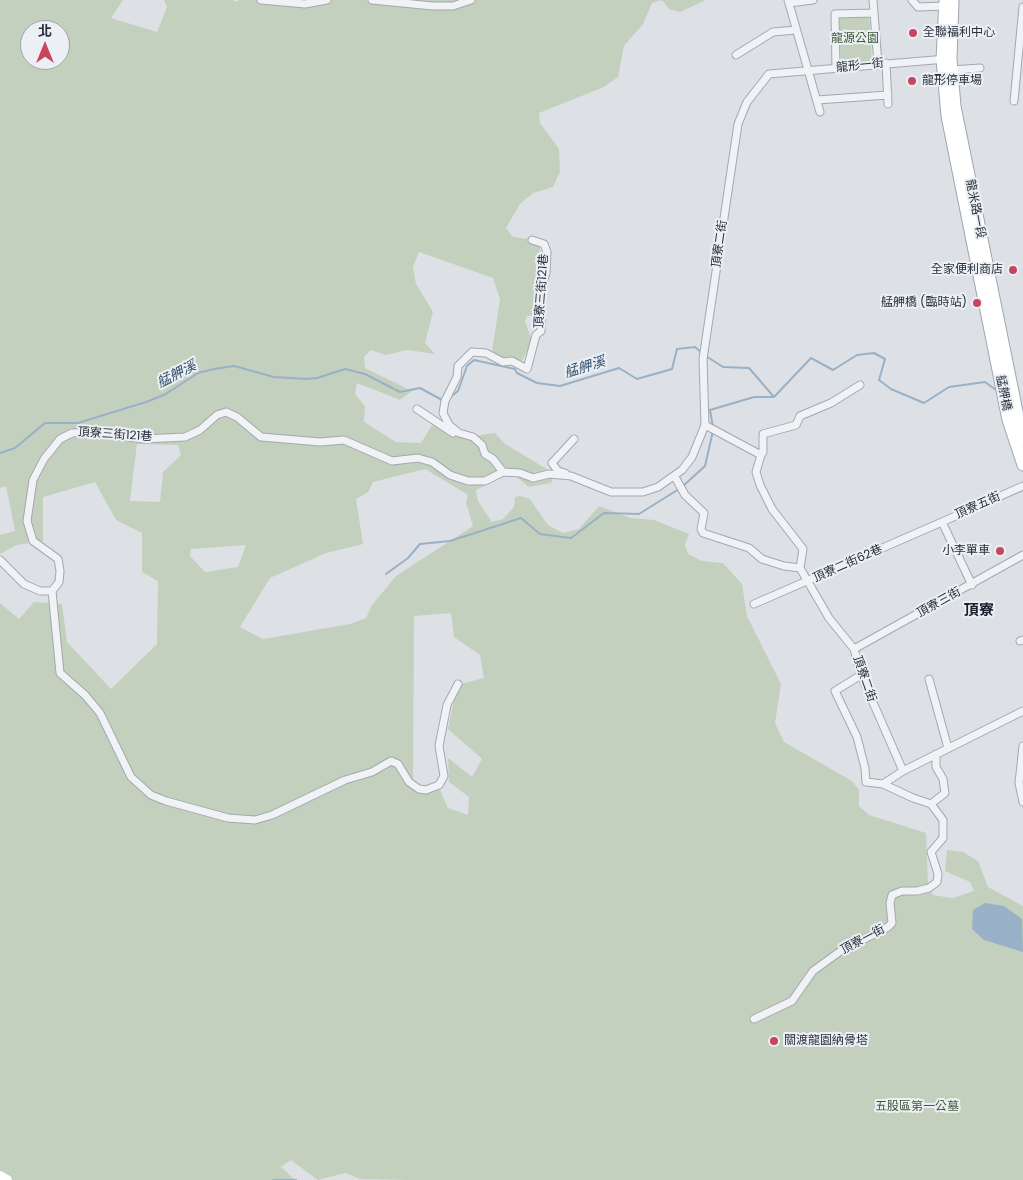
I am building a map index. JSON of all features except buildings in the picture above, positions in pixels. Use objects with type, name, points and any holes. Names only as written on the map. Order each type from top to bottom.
[{"type":"main road","name":"龍米路一段","points":[[948,2],[947,116],[998,366]]},
{"type":"main road","name":"龍米路一段","points":[[948,63],[1023,466]]},
{"type":"main road","name":"艋舺橋","points":[[998,366],[1014,421]]},
{"type":"main road","name":"龍米路一段","points":[[1014,421],[1023,441]]},
{"type":"street","points":[[261,0],[305,4],[327,0]]},
{"type":"street","points":[[372,0],[433,6],[453,6],[471,0]]},
{"type":"street","points":[[812,0],[788,1],[820,112]]},
{"type":"street","points":[[873,0],[878,64]]},
{"type":"street","points":[[912,0],[918,6],[948,2]]},
{"type":"street","points":[[1014,101],[1023,6]]},
{"type":"street","points":[[836,68],[835,14],[874,13]]},
{"type":"street","points":[[736,55],[773,32],[796,30]]},
{"type":"street","points":[[886,63],[888,104]]},
{"type":"street","name":"龍形一街","points":[[769,74],[886,63],[948,63],[980,68]]},
{"type":"street","name":"頂寮二街","points":[[677,479],[692,457],[705,424],[703,359],[738,124],[747,102],[769,74]]},
{"type":"street","points":[[817,100],[888,95]]},
{"type":"street","name":"頂寮三街121巷","points":[[52,591],[59,582],[60,570],[58,559],[44,550],[30,534],[27,521],[28,500],[33,480],[44,459],[60,439],[72,433],[94,432],[143,439],[185,436],[200,430],[217,415],[226,412],[237,417],[261,437],[320,442],[344,440],[392,461],[418,458],[432,462],[450,475],[468,481],[485,481],[503,472],[493,459],[485,454],[482,446],[473,437],[459,433],[449,425],[443,413],[445,401],[457,376],[458,366],[472,352],[486,353],[503,362],[512,361],[527,369],[536,335],[541,331],[541,287],[546,273],[548,252],[544,244],[532,240]]},
{"type":"street","name":"頂寮二街","points":[[860,385],[831,403],[800,416],[796,425],[763,434],[763,452],[756,472],[772,509],[803,549],[800,568],[829,618],[854,650],[861,675],[903,771]]},
{"type":"street","points":[[417,409],[445,429],[459,433]]},
{"type":"street","points":[[705,424],[761,455]]},
{"type":"street","points":[[574,439],[552,464],[558,471],[611,492],[643,492],[677,479],[685,496],[704,513],[701,529],[703,533],[749,548],[762,559],[784,566],[800,568]]},
{"type":"street","points":[[503,472],[520,473],[533,478],[549,474],[571,476]]},
{"type":"street","name":"頂寮五街","points":[[972,585],[942,522],[1023,486]]},
{"type":"street","name":"頂寮二街62巷","points":[[754,604],[942,522]]},
{"type":"street","name":"頂寮三街","points":[[854,650],[1023,555]]},
{"type":"street","points":[[0,560],[24,584],[40,591],[52,591],[60,673],[85,695],[100,713],[132,777],[151,795],[228,818],[255,820],[272,815],[345,780],[372,772],[391,761],[398,764],[409,782],[419,789],[426,790],[439,785],[443,781],[444,776],[439,746],[447,705],[458,684]]},
{"type":"street","points":[[861,675],[835,691],[857,737],[865,768],[866,782],[883,784],[913,798],[932,804],[945,793],[943,779],[936,767],[936,754]]},
{"type":"street","points":[[929,679],[948,748]]},
{"type":"street","points":[[883,784],[903,771],[1023,711]]},
{"type":"street","points":[[1023,746],[1019,783],[1023,802]]},
{"type":"street","name":"頂寮一街","points":[[754,1019],[792,1001],[813,971],[842,950],[888,927],[892,923],[890,903],[892,896],[902,891],[917,892],[930,888],[937,882],[938,874],[931,852],[934,846],[943,838],[944,820],[932,804]]},
{"type":"street","points":[[0,1176],[7,1180]]},
{"type":"green space","name":"五股區第一公墓","points":[[0,0],[123,0],[111,18],[157,32],[167,7],[164,0],[232,0],[238,2],[238,0],[662,0],[652,3],[643,24],[624,46],[618,77],[604,87],[539,113],[540,123],[559,149],[560,172],[553,187],[533,193],[520,204],[506,228],[513,237],[538,240],[540,245],[538,315],[527,316],[525,321],[532,341],[522,361],[517,364],[492,352],[500,299],[493,278],[419,252],[413,267],[416,284],[433,312],[425,343],[435,354],[407,350],[386,355],[371,350],[364,357],[365,368],[412,391],[400,400],[357,383],[355,394],[365,406],[364,422],[396,442],[421,443],[432,425],[466,437],[495,433],[505,444],[555,474],[551,483],[529,487],[511,473],[476,490],[478,501],[492,522],[503,519],[514,507],[515,497],[520,496],[530,499],[548,525],[563,533],[579,529],[599,506],[631,518],[654,520],[689,534],[685,545],[688,554],[702,561],[723,563],[742,584],[747,616],[781,684],[775,723],[784,742],[852,781],[859,790],[859,806],[869,815],[926,833],[928,883],[933,895],[953,898],[974,891],[970,882],[945,871],[947,850],[963,852],[978,861],[988,887],[1023,906],[1023,1180],[407,1180],[360,1179],[345,1173],[318,1180],[291,1160],[281,1167],[295,1180],[0,1180],[0,603],[19,619],[34,602],[62,604],[67,642],[111,689],[157,644],[158,581],[142,572],[142,533],[116,520],[95,482],[43,497],[43,541],[17,545],[0,554],[0,535],[15,531],[6,486],[0,488]],"holes":[[[137,444],[178,445],[181,455],[163,472],[160,502],[130,501]],[[425,469],[468,495],[466,503],[473,526],[396,576],[372,605],[366,618],[350,624],[263,639],[240,627],[270,578],[326,553],[363,544],[356,499],[368,492],[373,482]],[[246,545],[238,567],[205,572],[190,556],[191,549]],[[451,613],[454,637],[480,655],[484,678],[457,685],[448,729],[482,759],[472,777],[448,758],[449,782],[469,797],[468,815],[448,808],[437,783],[413,790],[414,616]]]},
{"type":"green space","points":[[662,0],[706,0],[680,12],[669,9]]},
{"type":"green space","name":"龍源公園","points":[[869,14],[872,62],[841,63],[839,17]]},
{"type":"water","points":[[985,903],[1004,906],[1022,919],[1023,952],[984,940],[972,929],[973,910]]},
{"type":"waterway","name":"艋舺溪","points":[[449,398],[458,391],[467,366],[474,360],[515,369],[517,373],[537,383],[560,386],[619,368],[637,379],[672,369],[677,349],[695,347],[702,353]]},
{"type":"waterway","name":"艋舺溪","points":[[706,356],[723,367],[749,368],[774,397],[811,358],[833,370],[857,355],[874,353],[885,359],[879,380],[891,389],[924,403],[949,387],[985,382],[996,390]]},
{"type":"waterway","name":"艋舺溪","points":[[0,453],[15,448],[45,423],[78,423],[164,395],[198,373],[234,366],[274,377],[307,379],[317,378],[345,369],[365,374],[400,392],[420,388],[442,400]]},
{"type":"waterway","points":[[713,427],[710,410],[754,397],[774,397]]},
{"type":"waterway","points":[[683,486],[705,466],[713,431]]},
{"type":"waterway","points":[[386,574],[408,558],[420,544],[450,541],[521,518],[540,534],[571,538],[604,513],[639,514],[679,489]]},
{"type":"waterway","points":[[273,1180],[296,1180]]},
{"type":"place","name":"全聯福利中心","points":[[913,33]]},
{"type":"place","name":"龍形停車場","points":[[912,81]]},
{"type":"place","name":"全家便利商店","points":[[1013,270]]},
{"type":"place","name":"艋舺橋 (臨時站)","points":[[977,303]]},
{"type":"place","name":"小李單車","points":[[1000,551]]},
{"type":"place","name":"關渡龍園納骨塔","points":[[774,1041]]},
{"type":"district","name":"頂寮","points":[[979,611]]}]
